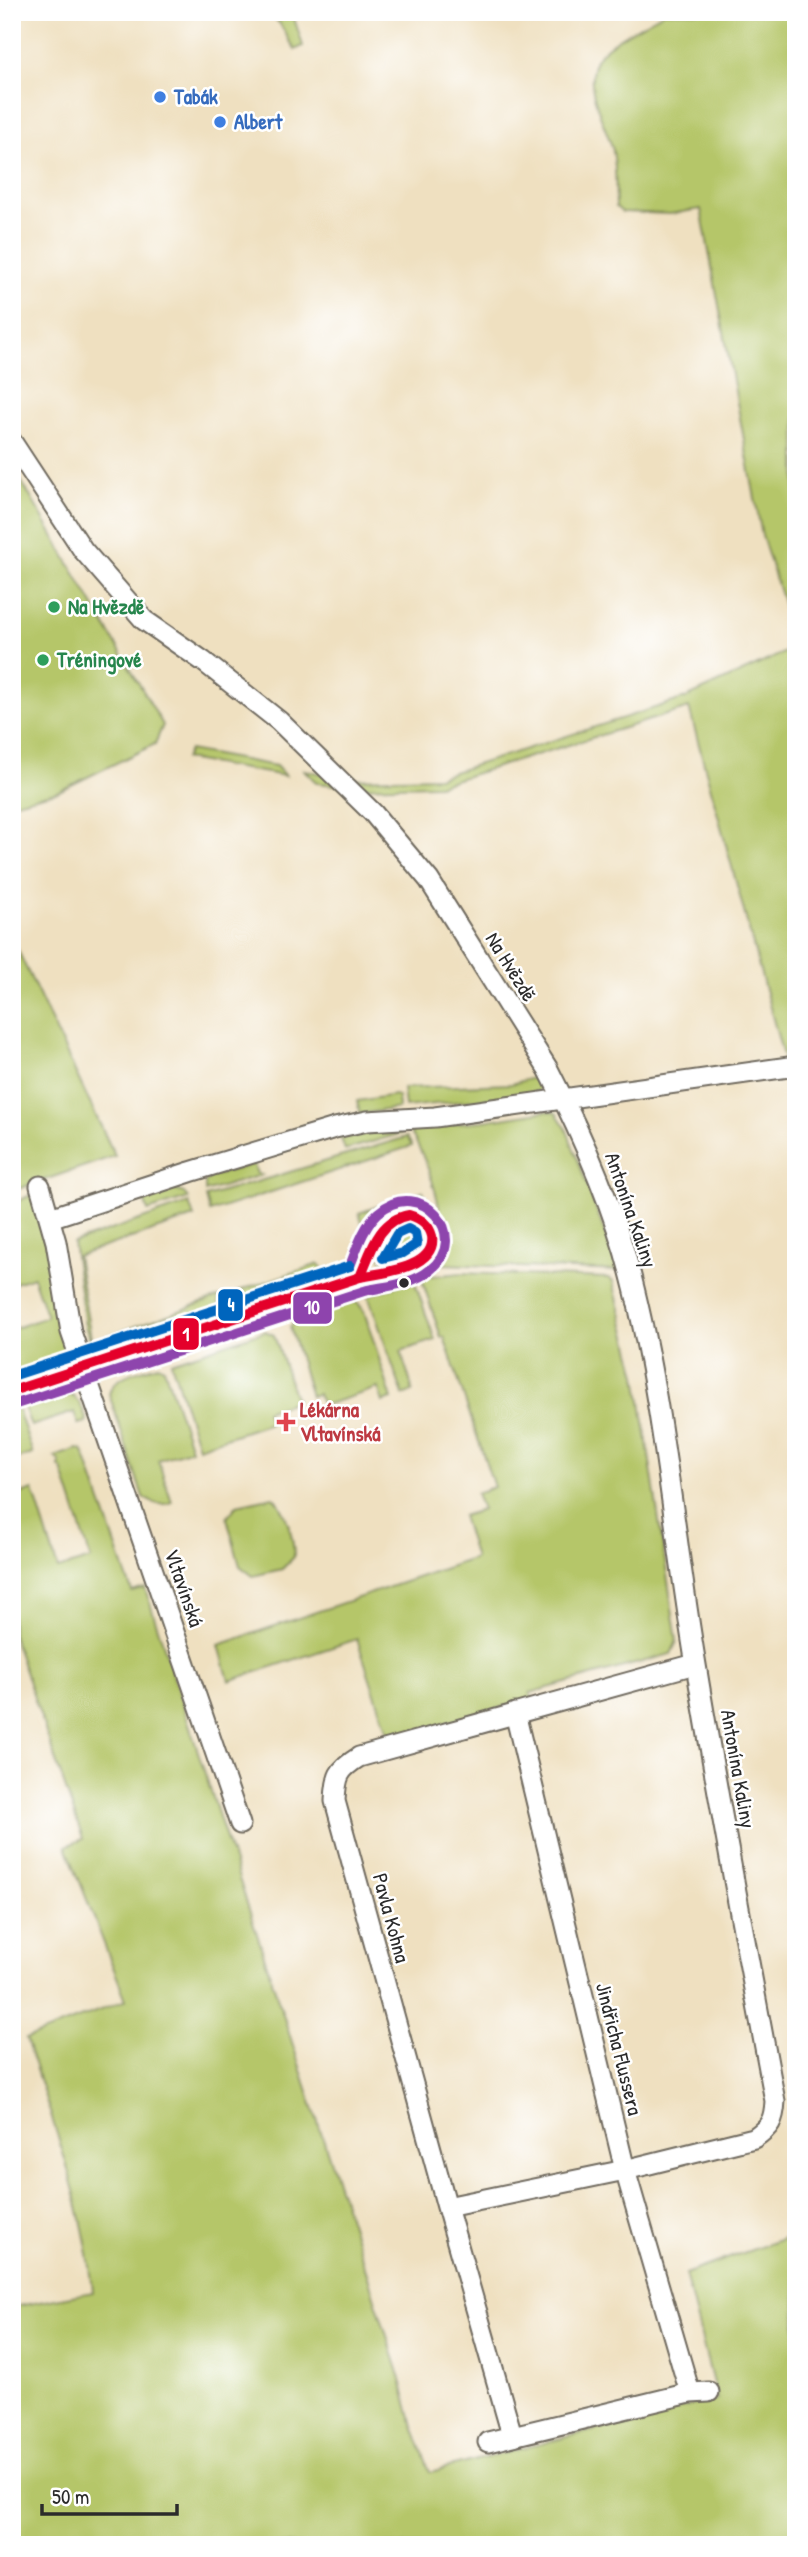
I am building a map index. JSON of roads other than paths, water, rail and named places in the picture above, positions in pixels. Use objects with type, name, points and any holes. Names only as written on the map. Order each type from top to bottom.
[{"type":"street","name":"Na Hvězdě","points":[[12,442],[83,550],[144,620],[203,661],[279,721],[381,823],[429,880],[548,1069],[564,1099]]},
{"type":"street","points":[[50,1218],[190,1172],[335,1128],[368,1121],[435,1117],[796,1066]]},
{"type":"street","name":"Antonína Kaliny","points":[[447,2207],[625,2170],[754,2138],[768,2129],[774,2119],[775,2101],[695,1664],[655,1386],[631,1275],[596,1171],[564,1099]]},
{"type":"street","name":"Vltavínská","points":[[40,1186],[57,1242],[71,1332],[240,1824]]},
{"type":"street","points":[[12,1391],[360,1277]]},
{"type":"street","name":"Pavla Kohna","points":[[512,2435],[335,1801],[336,1780],[344,1766],[359,1757],[695,1664]]},
{"type":"street","name":"Jindřicha Flussera","points":[[488,2442],[699,2392],[625,2170],[515,1713]]},
{"type":"place","name":"Tabák","points":[[160,97]]},
{"type":"place","name":"Albert","points":[[220,122]]},
{"type":"place","name":"Na Hvězdě","points":[[54,607]]},
{"type":"place","name":"Tréningové","points":[[43,660]]},
{"type":"place","name":"Lékárna Vltavínská","points":[[286,1422]]}]
